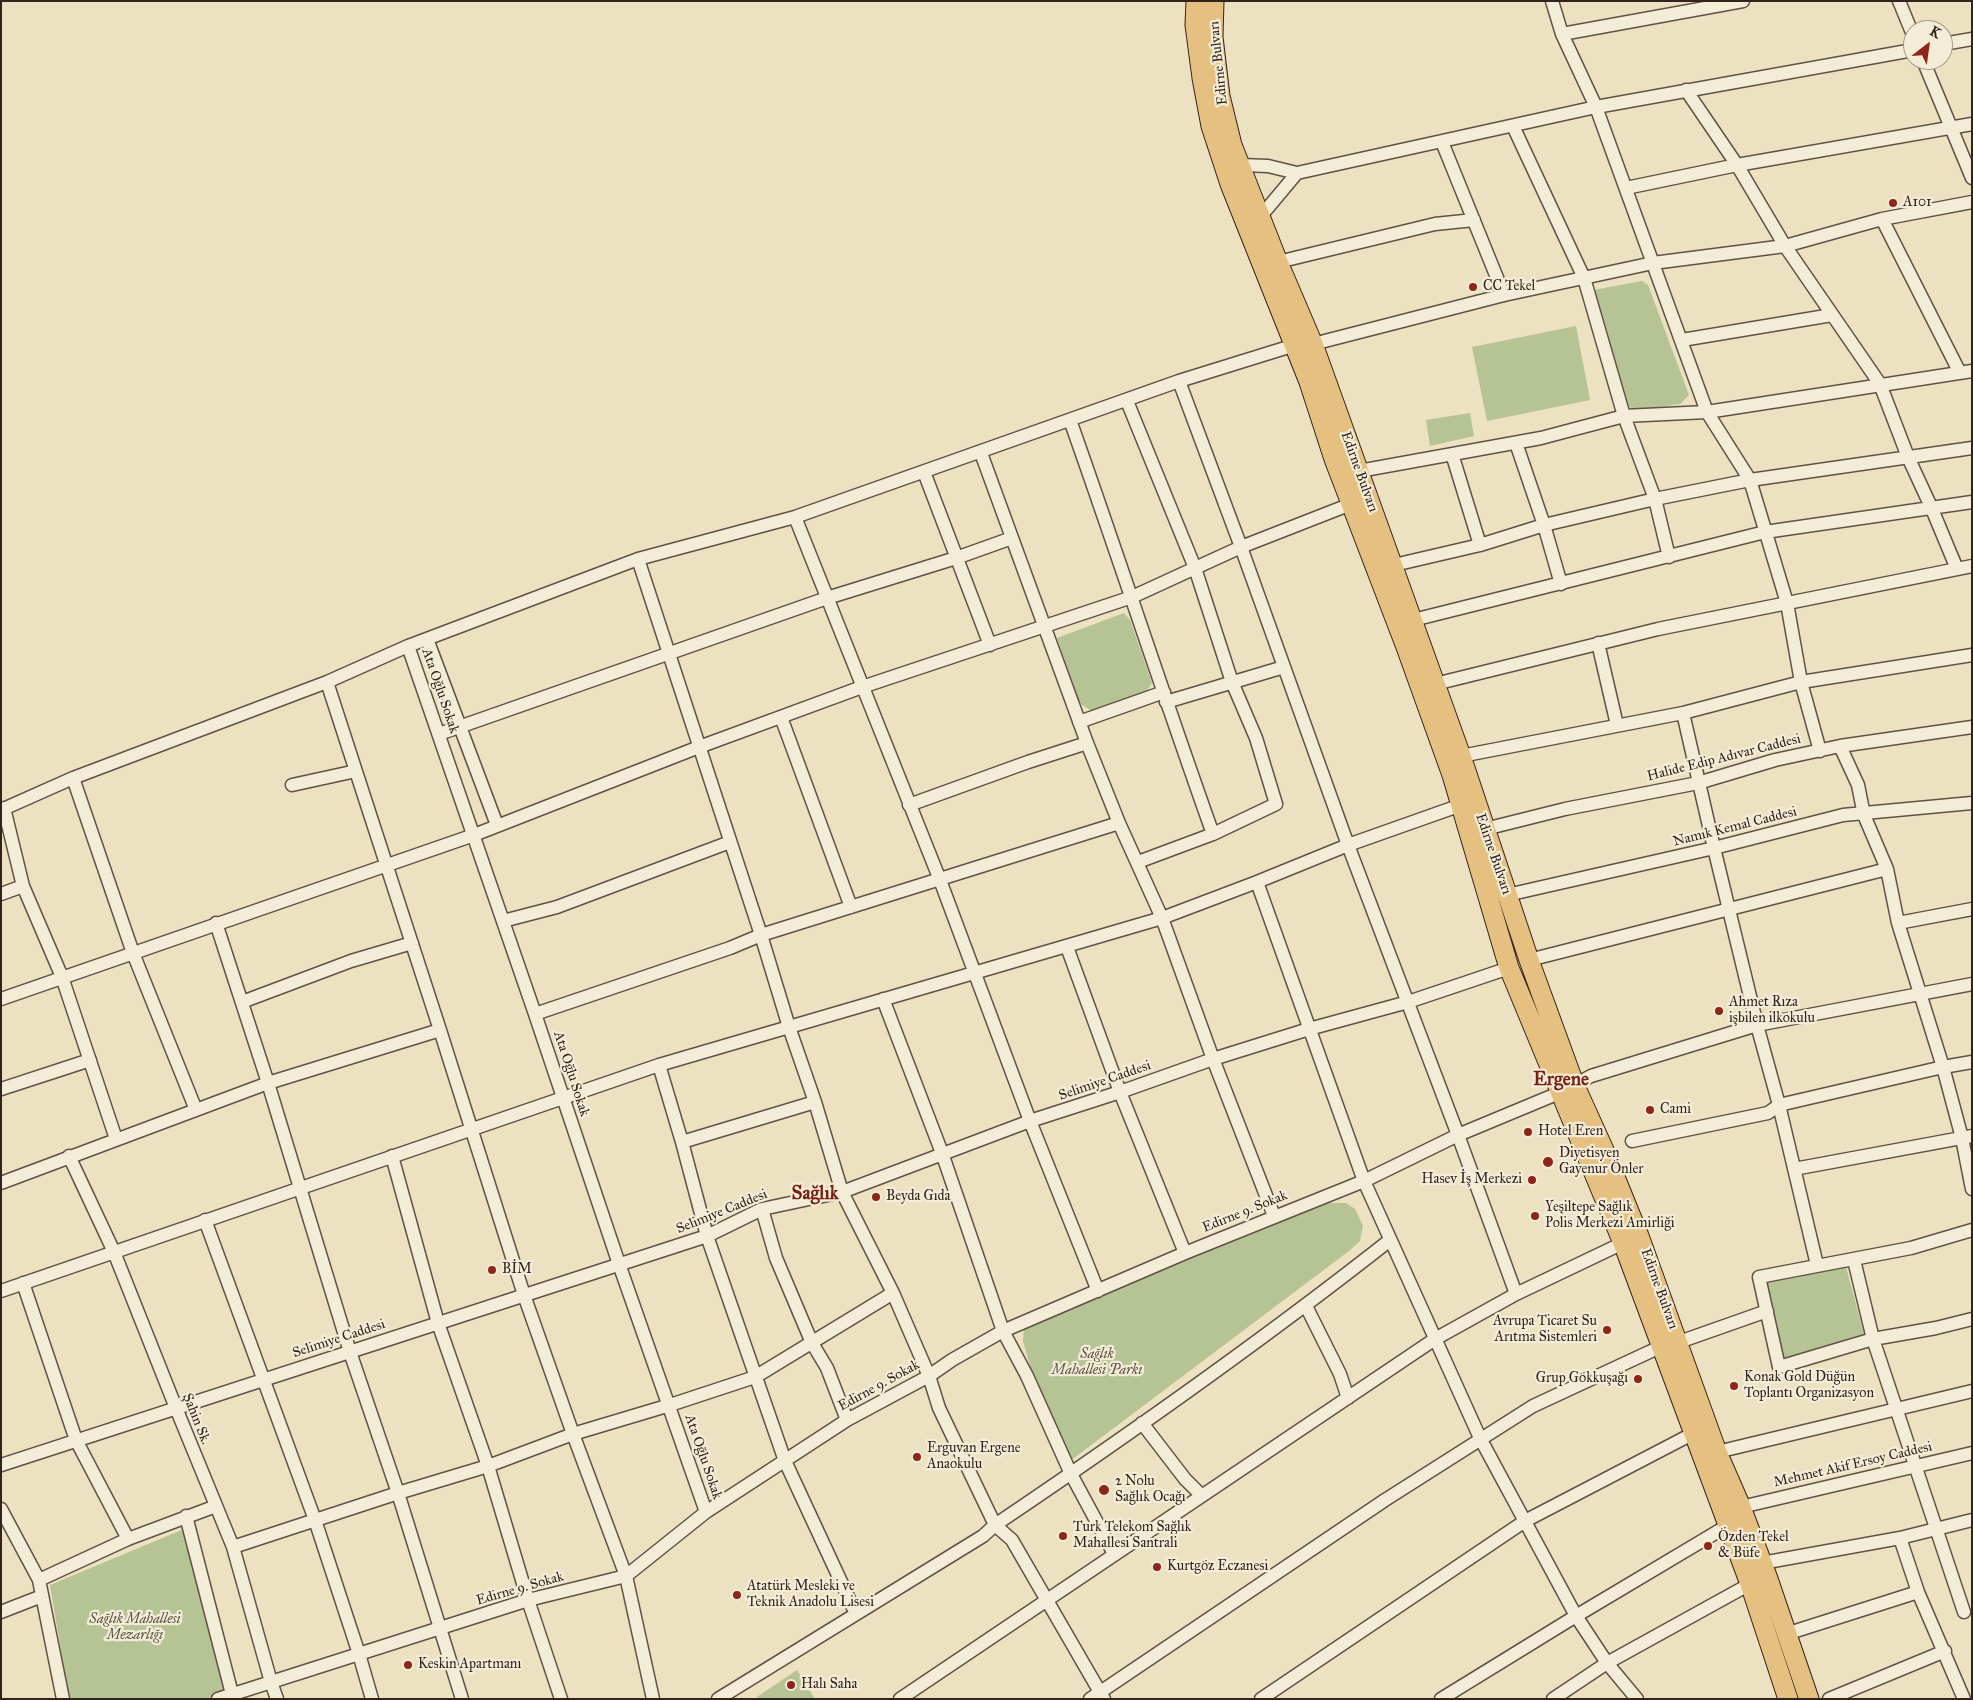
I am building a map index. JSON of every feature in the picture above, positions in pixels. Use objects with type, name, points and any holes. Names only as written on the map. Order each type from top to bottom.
[{"type":"highway","name":"Edirne Bulvarı","points":[[1196,1],[1197,41],[1211,126],[1230,184],[1304,344],[1359,471],[1394,565],[1461,756],[1529,960],[1567,1089],[1660,1347],[1750,1584],[1786,1698]]},
{"type":"highway","name":"Edirne Bulvarı","points":[[1214,1],[1213,37],[1220,96],[1232,145],[1278,262],[1304,344],[1350,504],[1406,647],[1461,805],[1509,968],[1639,1236],[1717,1452],[1741,1507],[1762,1563],[1809,1699]]},
{"type":"street","points":[[1552,1],[1562,34],[1596,107],[1707,412],[1750,480],[1787,602],[1801,682],[1820,751]]},
{"type":"street","points":[[1562,34],[1743,1]]},
{"type":"street","points":[[1899,1],[1907,20]]},
{"type":"street","points":[[1953,42],[1972,39]]},
{"type":"street","points":[[1241,165],[1268,166],[1297,173],[1596,107],[1903,52]]},
{"type":"street","points":[[1927,70],[1972,178]]},
{"type":"street","points":[[1686,90],[1737,165],[1785,246],[1880,384],[1908,457],[1932,508],[1957,569]]},
{"type":"street","points":[[1626,188],[1737,165],[1972,124]]},
{"type":"street","points":[[1514,126],[1584,278],[1624,416],[1654,499],[1669,557]]},
{"type":"street","points":[[1442,142],[1504,295]]},
{"type":"street","points":[[1261,216],[1297,173]]},
{"type":"street","points":[[116,1139],[62,977],[23,886],[3,809],[73,778],[327,682],[408,646],[638,559],[795,517],[981,453],[1179,381],[1304,344],[1504,295],[1654,263],[1785,246],[1882,219],[1972,202]]},
{"type":"street","points":[[1359,471],[1516,443],[1624,416],[1707,412],[1966,372],[1882,219]]},
{"type":"street","points":[[1278,262],[1435,224],[1474,220]]},
{"type":"street","points":[[1682,340],[1832,315]]},
{"type":"street","points":[[1179,381],[1348,845],[1516,1294]]},
{"type":"street","points":[[1127,401],[1196,568],[1232,682],[1256,738],[1276,804],[1213,834],[1138,862]]},
{"type":"street","points":[[1070,420],[1213,834]]},
{"type":"street","points":[[1516,443],[1544,525],[1561,584]]},
{"type":"street","points":[[1394,565],[1480,544],[1544,525],[1654,499],[1750,480],[1972,448]]},
{"type":"street","points":[[981,453],[1087,743],[1119,823],[1162,918],[1213,1059],[1274,1216]]},
{"type":"street","points":[[1452,454],[1480,544]]},
{"type":"street","points":[[924,472],[990,645]]},
{"type":"street","points":[[1413,620],[1765,532],[1972,502]]},
{"type":"street","points":[[1,999],[216,923],[386,867],[862,686],[1132,597],[1241,547],[1350,504]]},
{"type":"street","points":[[795,517],[940,880],[976,972],[1030,1121],[1098,1291]]},
{"type":"street","points":[[438,734],[827,598],[956,558],[1012,538]]},
{"type":"street","points":[[638,559],[815,1102],[842,1192],[892,1293],[929,1376],[939,1408],[995,1525],[1012,1540],[1098,1697],[1480,1438],[1533,1406],[1660,1347]]},
{"type":"street","points":[[1435,684],[1658,629],[1972,566]]},
{"type":"street","points":[[427,639],[458,726],[497,825]]},
{"type":"street","points":[[1598,643],[1617,725]]},
{"type":"street","name":"Ata Oğlu Sokak","points":[[408,646],[619,1264],[706,1512]]},
{"type":"street","points":[[1461,756],[1683,713],[1801,682],[1972,655]]},
{"type":"street","points":[[1079,722],[1165,697],[1232,682],[1284,667]]},
{"type":"street","points":[[327,682],[524,1295],[626,1576],[653,1699]]},
{"type":"street","points":[[1683,713],[1698,783],[1817,1265]]},
{"type":"street","points":[[781,717],[851,907]]},
{"type":"street","name":"Halide Edip Adıvar Caddesi","points":[[1485,829],[1565,809],[1698,783],[1775,760],[1840,746],[1972,727]]},
{"type":"street","points":[[909,804],[1087,743]]},
{"type":"street","points":[[1840,746],[1858,785],[1864,815],[1887,869],[1898,923],[1919,994],[1967,1137],[1972,1189]]},
{"type":"street","points":[[292,785],[356,771]]},
{"type":"street","points":[[73,778],[133,953],[196,1110]]},
{"type":"street","name":"Namık Kemal Caddesi","points":[[1507,895],[1714,848],[1843,815],[1864,815],[1972,803]]},
{"type":"street","points":[[1,1290],[659,1065],[1162,918],[1348,845],[1461,805]]},
{"type":"street","points":[[535,1014],[730,948],[761,935],[1119,823]]},
{"type":"street","points":[[503,921],[557,907],[730,842]]},
{"type":"street","points":[[1529,960],[1887,869]]},
{"type":"street","points":[[1257,882],[1364,1181],[1480,1438],[1576,1616],[1607,1663],[1636,1699]]},
{"type":"street","points":[[1,894],[23,886]]},
{"type":"street","points":[[1898,923],[1972,909]]},
{"type":"street","points":[[216,923],[268,1083],[350,1352],[398,1493],[462,1699]]},
{"type":"street","points":[[242,1002],[352,961],[412,943]]},
{"type":"street","points":[[1067,947],[1120,1092],[1185,1253]]},
{"type":"street","name":"Selimiye Caddesi","points":[[1,1465],[707,1236],[762,1209],[842,1192],[1030,1121],[1213,1059],[1309,1029],[1408,1002],[1509,968]]},
{"type":"street","name":"Edirne 9. Sokak","points":[[218,1699],[528,1600],[626,1576],[706,1512],[848,1420],[929,1376],[952,1360],[1003,1331],[1274,1216],[1364,1181],[1458,1135],[1567,1089],[1591,1076],[1757,1025],[1972,984]]},
{"type":"street","points":[[883,999],[942,1153],[1003,1331],[1027,1376],[1071,1474],[1114,1554]]},
{"type":"street","points":[[1,1183],[268,1083],[440,1030]]},
{"type":"street","points":[[1,1089],[90,1060]]},
{"type":"street","points":[[1632,1141],[1768,1113],[1779,1105],[1972,1062]]},
{"type":"street","points":[[659,1065],[707,1236],[785,1461],[856,1614]]},
{"type":"street","points":[[682,1142],[815,1102]]},
{"type":"street","points":[[1794,1169],[1967,1137]]},
{"type":"street","name":"Şahin Sk.","points":[[69,1156],[114,1252],[233,1547],[277,1699]]},
{"type":"street","points":[[392,1156],[438,1323],[488,1466],[528,1600],[561,1699]]},
{"type":"street","points":[[762,1209],[776,1258],[812,1343],[827,1368],[848,1420]]},
{"type":"street","points":[[205,1220],[262,1380],[315,1520],[372,1699]]},
{"type":"street","points":[[1972,1230],[1911,1248],[1759,1277],[1779,1368],[1873,1339],[1936,1328],[1972,1319]]},
{"type":"street","points":[[718,1699],[983,1536],[995,1525],[1071,1474],[1306,1306],[1390,1240]]},
{"type":"street","points":[[900,1699],[1435,1339],[1516,1294],[1623,1243]]},
{"type":"street","points":[[1854,1260],[1873,1339],[1964,1612]]},
{"type":"street","points":[[23,1283],[76,1440],[128,1540]]},
{"type":"street","points":[[233,1547],[398,1493],[488,1466],[573,1434],[670,1406],[755,1376],[892,1293]]},
{"type":"street","points":[[1306,1306],[1340,1374],[1348,1398]]},
{"type":"street","points":[[1678,1342],[1767,1311]]},
{"type":"street","points":[[1717,1452],[1972,1391]]},
{"type":"street","points":[[1142,1423],[1185,1479],[1202,1496]]},
{"type":"street","points":[[1261,1699],[1525,1521],[1694,1433]]},
{"type":"street","name":"Mehmet Akif Ersoy Caddesi","points":[[1741,1507],[1972,1453]]},
{"type":"street","points":[[39,1580],[128,1540],[216,1506]]},
{"type":"street","points":[[1,1509],[39,1580],[63,1699]]},
{"type":"street","points":[[186,1516],[232,1694]]},
{"type":"street","points":[[1762,1563],[1900,1538],[1972,1520]]},
{"type":"street","points":[[1441,1699],[1727,1526]]},
{"type":"street","points":[[1900,1538],[1918,1592],[1964,1699]]},
{"type":"street","points":[[1553,1699],[1607,1663],[1750,1584]]},
{"type":"street","points":[[1786,1634],[1918,1592]]},
{"type":"street","points":[[1,1612],[42,1596]]},
{"type":"street","points":[[1829,1699],[1944,1651]]},
{"type":"green space","points":[[1642,281],[1648,285],[1689,395],[1680,404],[1639,410],[1629,407],[1594,290]]},
{"type":"green space","points":[[1576,326],[1590,400],[1487,421],[1472,347]]},
{"type":"green space","points":[[1470,413],[1474,436],[1430,446],[1426,420]]},
{"type":"green space","points":[[1124,613],[1130,620],[1152,683],[1145,693],[1092,711],[1079,703],[1057,638]]},
{"type":"green space","name":"Sağlık Mahallesi Parkı","points":[[1326,1203],[1346,1203],[1355,1209],[1363,1226],[1360,1241],[1070,1461],[1030,1366],[1023,1341],[1024,1325]]},
{"type":"green space","points":[[1845,1263],[1864,1334],[1783,1359],[1760,1280]]},
{"type":"green space","name":"Sağlık Mahallesi Mezarlığı","points":[[184,1529],[225,1692],[207,1699],[69,1699],[50,1585]]},
{"type":"green space","name":"Halı Saha","points":[[797,1670],[815,1699],[754,1699]]},
{"type":"place","name":"A101","points":[[1893,203]]},
{"type":"place","name":"CC Tekel","points":[[1473,287]]},
{"type":"place","name":"Ahmet Rıza işbilen ilkokulu","points":[[1719,1011]]},
{"type":"place","name":"Cami","points":[[1650,1110]]},
{"type":"place","name":"Hotel Eren","points":[[1528,1132]]},
{"type":"place","name":"Diyetisyen Gayenur Önler","points":[[1548,1162]]},
{"type":"place","name":"Hasev İş Merkezi","points":[[1532,1180]]},
{"type":"place","name":"Beyda Gıda","points":[[876,1197]]},
{"type":"place","name":"Yeşiltepe Sağlık Polis Merkezi Amirliği","points":[[1535,1216]]},
{"type":"place","name":"BİM","points":[[492,1270]]},
{"type":"place","name":"Avrupa Ticaret Su Arıtma Sistemleri","points":[[1607,1330]]},
{"type":"place","name":"Grup Gökkuşağı","points":[[1638,1379]]},
{"type":"place","name":"Konak Gold Düğün Toplantı Organizasyon","points":[[1734,1386]]},
{"type":"place","name":"Erguvan Ergene Anaokulu","points":[[917,1457]]},
{"type":"place","name":"2 Nolu Sağlık Ocağı","points":[[1104,1490]]},
{"type":"place","name":"Turk Telekom Sağlık Mahallesi Santrali","points":[[1063,1536]]},
{"type":"place","name":"Özden Tekel & Büfe","points":[[1708,1546]]},
{"type":"place","name":"Kurtgöz Eczanesi","points":[[1157,1567]]},
{"type":"place","name":"Atatürk Mesleki ve Teknik Anadolu Lisesi","points":[[737,1595]]},
{"type":"place","name":"Keskin Apartmanı","points":[[408,1665]]},
{"type":"place","name":"Halı Saha","points":[[791,1685]]},
{"type":"district","name":"Ergene","points":[[1561,1080]]},
{"type":"district","name":"Sağlık","points":[[815,1194]]}]
